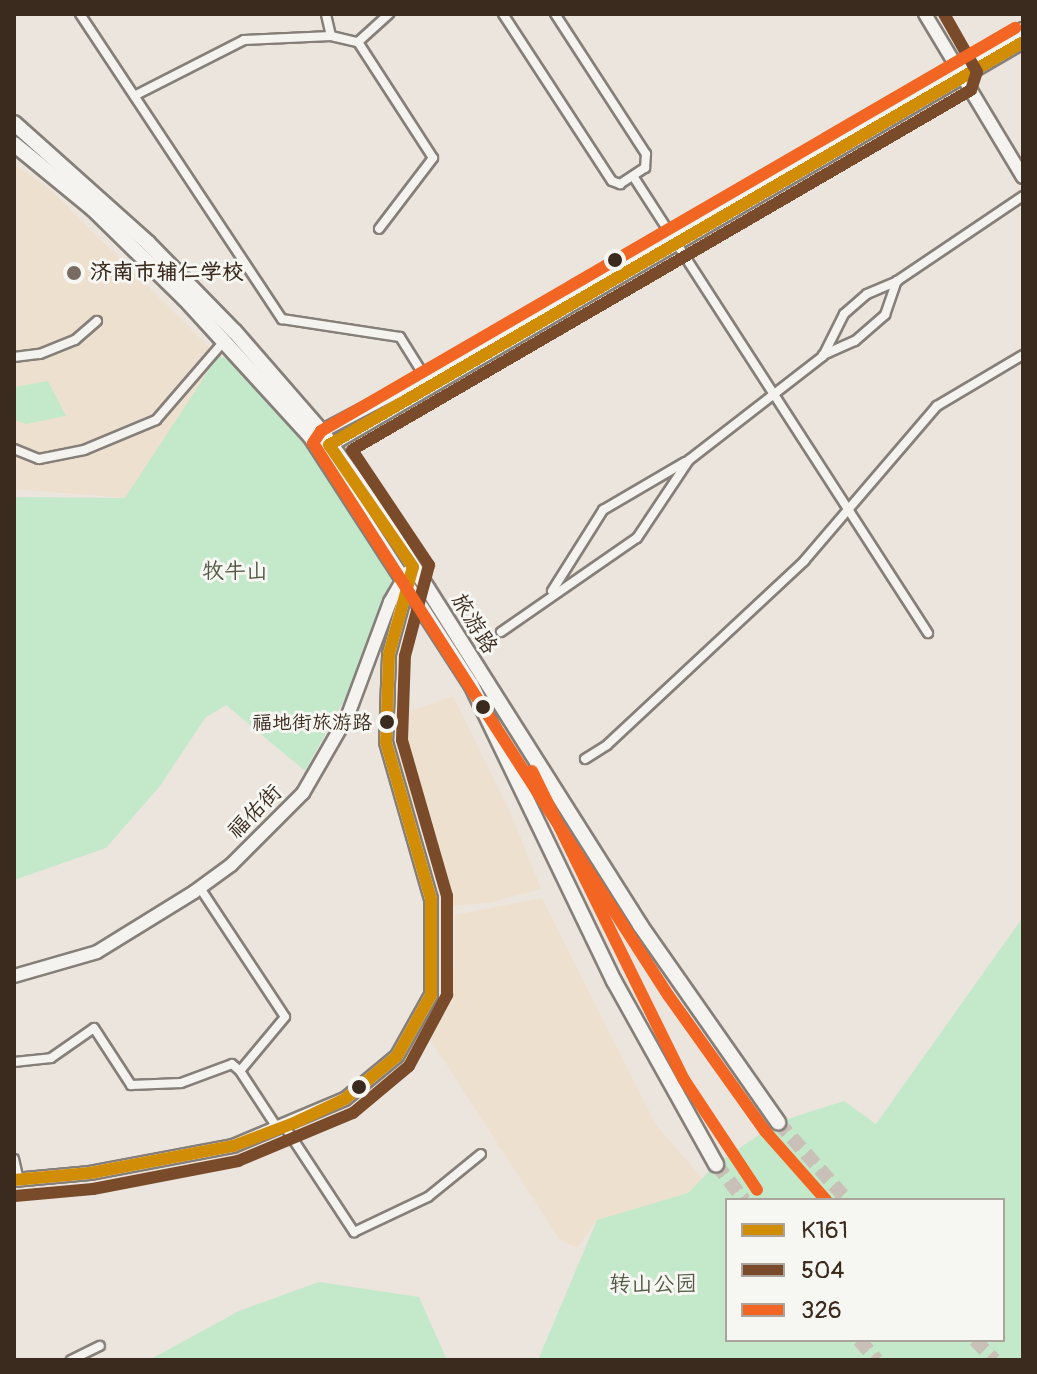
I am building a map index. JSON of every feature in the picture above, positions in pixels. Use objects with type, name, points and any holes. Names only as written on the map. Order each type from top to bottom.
[{"type":"main road","name":"旅游路","points":[[14,123],[148,243],[321,442],[648,938],[778,1122]]},
{"type":"main road","name":"旅游路","points":[[14,144],[93,209],[226,340],[321,442]]},
{"type":"main road","name":"旅游路","points":[[408,576],[471,684],[614,981],[716,1164]]},
{"type":"street","points":[[80,14],[282,319],[400,337],[425,377]]},
{"type":"street","points":[[326,14],[331,36]]},
{"type":"street","points":[[358,42],[389,14]]},
{"type":"street","points":[[503,14],[612,181],[620,184],[645,168],[646,154],[555,14]]},
{"type":"street","points":[[925,14],[1023,177]]},
{"type":"street","points":[[321,442],[960,72],[1023,29]]},
{"type":"street","points":[[136,95],[244,40],[331,36],[358,42],[433,158],[379,229]]},
{"type":"street","points":[[960,72],[1023,42]]},
{"type":"street","points":[[633,176],[846,511],[928,633]]},
{"type":"street","points":[[823,356],[844,314],[867,294],[897,281],[1023,196]]},
{"type":"street","points":[[321,442],[425,377],[673,240]]},
{"type":"street","points":[[549,595],[603,510],[689,460],[823,356],[855,341],[885,315],[897,281]]},
{"type":"street","points":[[14,357],[40,354],[75,340],[97,321]]},
{"type":"street","points":[[14,449],[39,459],[69,453],[156,420],[226,340]]},
{"type":"street","points":[[585,759],[607,745],[804,561],[937,406],[1023,355]]},
{"type":"street","points":[[501,632],[549,595],[637,538],[689,460]]},
{"type":"street","points":[[14,1159],[17,1180],[90,1173],[233,1146],[345,1099],[397,1056],[431,995],[431,899],[386,742],[389,654],[408,576]]},
{"type":"street","name":"福佑街","points":[[14,976],[97,952],[200,888],[303,793],[348,715],[408,576]]},
{"type":"street","points":[[200,888],[285,1017],[240,1071]]},
{"type":"street","points":[[14,1062],[51,1058],[94,1028],[131,1085],[181,1083],[232,1064],[354,1232],[428,1197],[481,1154]]},
{"type":"street","points":[[71,1360],[100,1346]]},
{"type":"shaded area","name":"济南市辅仁学校","points":[[14,164],[51,190],[218,356],[125,498],[14,489]]},
{"type":"shaded area","points":[[453,696],[511,814],[541,889],[488,903],[448,906],[399,762],[399,715]]},
{"type":"shaded area","points":[[542,898],[656,1125],[702,1178],[688,1193],[597,1220],[577,1248],[560,1240],[428,1036],[442,1017],[454,970],[455,915]]},
{"type":"green space","name":"牧牛山","points":[[218,356],[234,360],[314,449],[394,572],[355,681],[305,771],[226,705],[205,718],[160,786],[106,848],[14,880],[14,497],[125,498]]},
{"type":"green space","points":[[48,381],[66,416],[26,424],[15,420],[14,387]]},
{"type":"green space","name":"转山公园","points":[[1023,917],[1023,1360],[538,1360],[597,1220],[688,1193],[716,1164],[778,1122],[844,1101],[876,1124]]},
{"type":"green space","points":[[319,1282],[419,1297],[447,1360],[149,1360],[239,1311]]},
{"type":"tunnel","points":[[778,1122],[845,1198]]},
{"type":"tunnel","points":[[716,1164],[742,1198]]},
{"type":"tunnel","points":[[861,1342],[877,1360]]},
{"type":"tunnel","points":[[977,1342],[994,1360]]},
{"type":"transit line","name":"504","points":[[15,1196],[93,1189],[238,1161],[353,1113],[409,1066],[447,995],[447,896],[402,740],[405,656],[429,565],[352,450],[971,90],[977,72],[944,14]]},
{"type":"transit line","name":"326","points":[[824,1198],[765,1131],[668,995],[313,443],[321,431],[1015,28]]},
{"type":"transit line","name":"K161","points":[[14,1180],[90,1173],[233,1146],[294,1123],[345,1099],[397,1056],[431,995],[431,899],[386,742],[389,654],[413,567],[329,445],[1023,42]]},
{"type":"transit line","name":"326","points":[[532,771],[683,1078],[757,1190]]},
{"type":"place","name":"济南市辅仁学校","points":[[74,273]]},
{"type":"place","name":"福地街旅游路","points":[[387,722]]}]
